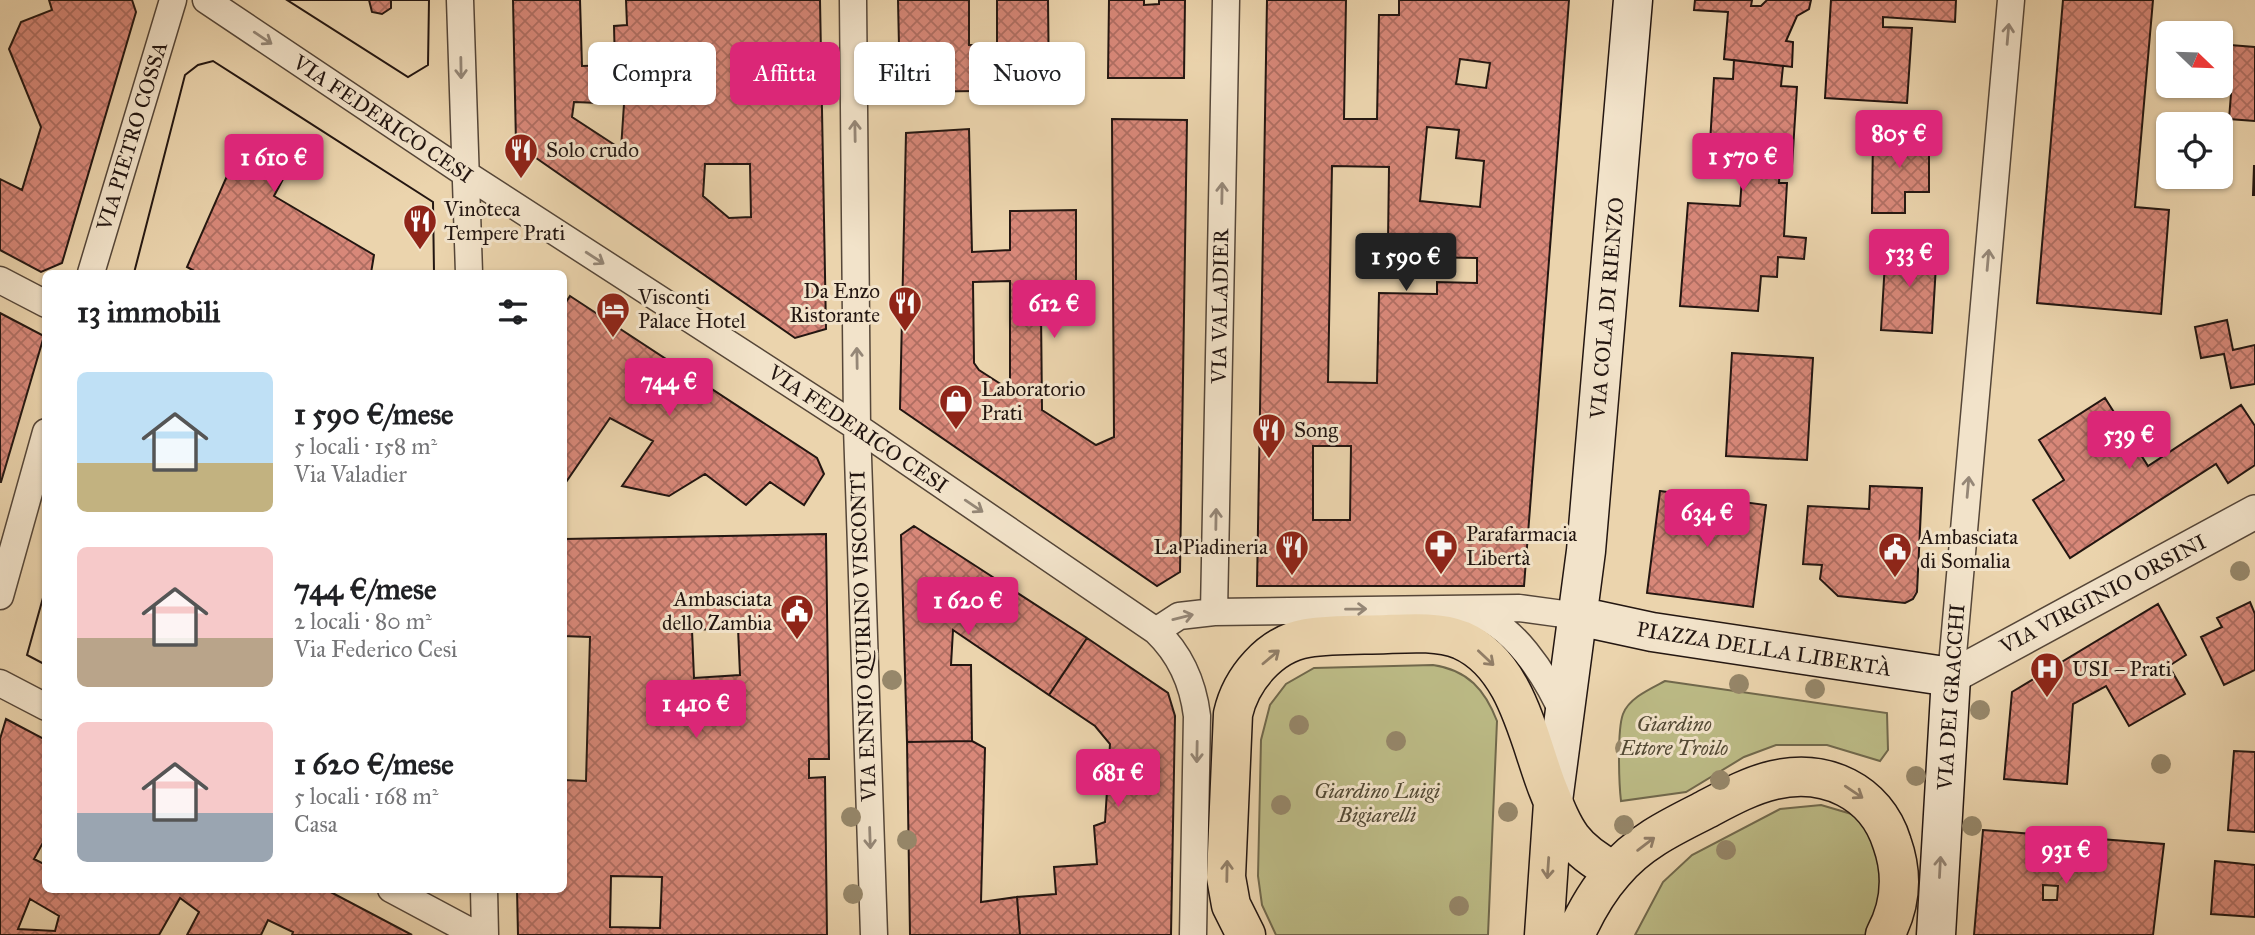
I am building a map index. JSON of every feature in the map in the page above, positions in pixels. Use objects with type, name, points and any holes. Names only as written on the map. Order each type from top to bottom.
[{"type":"main road","name":"VIA COLA DI RIENZO","points":[[1578,616],[1633,0]]},
{"type":"main road","name":"PIAZZA DELLA LIBERTÀ","points":[[1578,616],[1652,632],[1951,677]]},
{"type":"main road","points":[[1544,935],[1553,801],[1578,616]]},
{"type":"main road","points":[[1245,935],[1231,905],[1226,877],[1233,714],[1238,694],[1251,675],[1291,643],[1321,636],[1445,635],[1474,648],[1497,668],[1510,690],[1565,829],[1577,847],[1614,871]]},
{"type":"main road","name":"VIA DEI GRACCHI","points":[[1936,935],[1951,677]]},
{"type":"main road","points":[[1575,935],[1614,871],[1661,833],[1757,785],[1792,777],[1833,781],[1850,788],[1870,804],[1885,825],[1894,845],[1899,897],[1885,935]]},
{"type":"street","name":"VIA PIETRO COSSA","points":[[92,270],[173,0]]},
{"type":"street","name":"VIA FEDERICO CESI","points":[[206,0],[468,176],[857,427],[1156,631],[1174,651],[1191,685],[1197,716],[1193,935]]},
{"type":"street","points":[[460,0],[462,122],[468,176],[469,270]]},
{"type":"street","name":"VIA ENNIO QUIRINO VISCONTI","points":[[853,0],[857,427],[874,935]]},
{"type":"street","name":"VIA VALADIER","points":[[1214,612],[1226,0]]},
{"type":"street","name":"VIA DEI GRACCHI","points":[[1951,677],[2011,0]]},
{"type":"street","points":[[0,281],[42,302]]},
{"type":"street","points":[[0,596],[42,446]]},
{"type":"street","name":"VIA VIRGINIO ORSINI","points":[[1951,677],[2255,512]]},
{"type":"street","name":"PIAZZA DELLA LIBERTÀ","points":[[1449,608],[1474,613],[1507,635],[1539,672],[1564,716]]},
{"type":"street","name":"PIAZZA DELLA LIBERTÀ","points":[[1214,612],[1519,608],[1578,616]]},
{"type":"street","points":[[1156,631],[1179,616],[1214,612]]},
{"type":"street","points":[[0,682],[42,705]]},
{"type":"street","points":[[398,893],[477,935]]},
{"type":"street","points":[[484,893],[485,935]]},
{"type":"green space","name":"Giardino Luigi Bigiarelli","points":[[1433,665],[1456,671],[1474,683],[1487,700],[1497,721],[1488,935],[1276,935],[1262,905],[1258,876],[1261,740],[1270,705],[1286,684],[1314,668]]},
{"type":"green space","name":"Giardino Ettore Troilo","points":[[1665,681],[1887,713],[1888,750],[1880,761],[1827,745],[1776,745],[1744,757],[1686,792],[1621,801],[1619,744],[1623,714],[1635,699]]},
{"type":"green space","points":[[1821,805],[1855,815],[1869,829],[1885,886],[1869,935],[1635,935],[1663,882],[1692,855],[1780,809]]},
{"type":"building","points":[[49,0],[132,0],[136,12],[62,263],[41,272],[0,250],[0,179],[22,190],[41,127],[9,49],[21,22],[52,10]]},
{"type":"building","points":[[287,0],[369,0],[372,12],[382,14],[391,8],[391,0],[429,0],[428,65],[408,77]]},
{"type":"building","points":[[287,0],[429,0],[428,65],[408,77]]},
{"type":"building","points":[[513,0],[580,0],[582,66],[588,66],[588,103],[574,102],[572,117],[621,149],[624,105],[716,105],[716,42],[614,42],[614,26],[627,25],[626,0],[820,0],[821,42],[730,42],[730,105],[822,105],[826,329],[795,338],[516,144]],"holes":[[[705,164],[750,164],[751,217],[729,218],[703,196]]]},
{"type":"building","points":[[898,0],[969,0],[969,91],[955,91],[955,42],[899,42]]},
{"type":"building","points":[[997,0],[1048,0],[1048,42],[997,42]]},
{"type":"building","points":[[1109,0],[1144,0],[1144,5],[1159,4],[1159,0],[1185,0],[1184,78],[1108,78]]},
{"type":"building","points":[[1267,0],[1346,0],[1344,119],[1377,119],[1379,15],[1399,15],[1399,0],[1569,0],[1524,586],[1257,586]],"holes":[[[1460,59],[1490,63],[1486,88],[1456,84]],[[1427,127],[1459,130],[1456,158],[1484,161],[1480,207],[1420,201]],[[1332,166],[1389,167],[1388,242],[1419,242],[1419,257],[1477,258],[1477,283],[1437,282],[1437,294],[1379,293],[1377,383],[1328,382]],[[1313,446],[1351,446],[1350,520],[1313,520]]]},
{"type":"building","points":[[1695,0],[1752,0],[1751,6],[1761,6],[1767,0],[1811,0],[1809,9],[1797,16],[1786,41],[1793,42],[1792,67],[1724,59],[1728,12],[1694,10]]},
{"type":"building","points":[[1831,0],[1956,0],[1955,22],[1883,17],[1883,27],[1912,28],[1907,103],[1825,98]]},
{"type":"building","points":[[2063,0],[2153,0],[2135,207],[2169,210],[2161,314],[2037,303]]},
{"type":"building","points":[[2233,45],[2255,47],[2255,121],[2233,119],[2233,112],[2230,112],[2231,98],[2233,98]]},
{"type":"building","points":[[1734,60],[1783,66],[1781,86],[1797,87],[1792,166],[1780,165],[1779,183],[1787,183],[1784,236],[1806,238],[1804,259],[1778,257],[1777,277],[1761,276],[1758,311],[1680,306],[1688,203],[1740,206],[1742,177],[1708,175],[1714,78],[1733,79]]},
{"type":"building","points":[[213,61],[433,202],[434,270],[372,270],[374,255],[274,196],[289,168],[241,144],[187,267],[192,270],[135,270],[185,75],[198,65]]},
{"type":"building","points":[[213,61],[433,202],[434,270],[135,270],[185,75],[198,65]]},
{"type":"building","points":[[1112,119],[1187,120],[1180,572],[1157,586],[900,409],[906,133],[969,129],[972,252],[1010,250],[1010,211],[1076,210],[1076,310],[1041,311],[1042,410],[1096,445],[1114,437]],"holes":[[[1010,281],[1010,390],[979,370],[974,363],[973,282]]]},
{"type":"building","points":[[1873,133],[1929,134],[1929,192],[1905,192],[1905,213],[1872,213]]},
{"type":"building","points":[[2254,166],[2255,195],[2253,195]]},
{"type":"building","points":[[1886,245],[1937,248],[1932,333],[1881,330]]},
{"type":"building","points":[[570,296],[817,458],[824,474],[804,505],[770,482],[746,505],[705,474],[669,496],[622,486],[653,441],[610,418],[567,481],[567,300]]},
{"type":"building","points":[[0,313],[42,335],[42,343],[0,482]]},
{"type":"building","points":[[2227,320],[2233,350],[2255,345],[2255,384],[2231,388],[2224,354],[2201,358],[2195,327]]},
{"type":"building","points":[[1732,353],[1813,358],[1807,460],[1726,456]]},
{"type":"building","points":[[2105,398],[2148,466],[2241,405],[2255,426],[2255,465],[2228,483],[2216,464],[2070,558],[2033,500],[2064,480],[2039,440]]},
{"type":"building","points":[[1870,486],[1922,488],[1917,592],[1913,599],[1905,603],[1838,596],[1820,579],[1822,565],[1803,564],[1808,506],[1869,509]]},
{"type":"building","points":[[1660,491],[1766,505],[1753,607],[1647,593]]},
{"type":"building","points":[[914,526],[1087,638],[1049,695],[953,630],[951,665],[971,665],[972,741],[907,742],[901,535]]},
{"type":"building","points":[[826,534],[829,759],[809,759],[809,778],[825,777],[827,935],[518,935],[517,893],[567,893],[567,780],[586,781],[590,637],[567,636],[567,539]],"holes":[[[738,628],[740,675],[694,678],[692,630]],[[611,876],[662,877],[660,928],[610,927]]]},
{"type":"building","points":[[42,601],[42,663],[27,655]]},
{"type":"building","points":[[42,601],[42,663],[27,655]]},
{"type":"building","points":[[2250,602],[2255,614],[2255,670],[2224,685],[2201,637],[2222,627],[2217,618]]},
{"type":"building","name":"USI – Prati","points":[[2158,604],[2186,655],[2169,666],[2185,694],[2129,726],[2106,686],[2073,704],[2067,784],[2004,779],[2012,692]]},
{"type":"building","points":[[1087,638],[1168,693],[1175,716],[1171,935],[1020,935],[1017,897],[1056,894],[1054,867],[1097,864],[1094,826],[1105,822],[1110,744],[1095,726],[1049,695]]},
{"type":"building","points":[[6,719],[42,738],[42,844],[34,859],[42,863],[42,893],[333,893],[412,935],[292,935],[293,932],[268,920],[261,935],[187,935],[199,912],[180,898],[159,935],[0,935],[0,739]],"holes":[[[30,899],[59,916],[55,931],[18,929]]]},
{"type":"building","points":[[972,741],[985,748],[981,902],[1017,897],[1020,935],[910,935],[907,742]]},
{"type":"building","points":[[2234,751],[2255,752],[2255,832],[2228,830]]},
{"type":"building","points":[[1983,830],[2164,844],[2153,935],[1974,935]],"holes":[[[2043,885],[2058,886],[2057,900],[2043,900]]]},
{"type":"building","points":[[2215,861],[2255,865],[2255,917],[2211,914]]},
{"type":"place","name":"Solo crudo","points":[[521,180]]},
{"type":"place","name":"Vinoteca Tempere Prati","points":[[420,251]]},
{"type":"place","name":"Da Enzo Ristorante","points":[[905,333]]},
{"type":"place","name":"Visconti Palace Hotel","points":[[613,339]]},
{"type":"place","name":"Laboratorio Prati","points":[[956,431]]},
{"type":"place","name":"Song","points":[[1269,460]]},
{"type":"place","name":"Parafarmacia Libertà","points":[[1441,576]]},
{"type":"place","name":"La Piadineria","points":[[1292,577]]},
{"type":"place","name":"Ambasciata di Somalia","points":[[1895,579]]},
{"type":"place","name":"Ambasciata dello Zambia","points":[[797,641]]},
{"type":"place","name":"USI – Prati","points":[[2047,699]]}]
